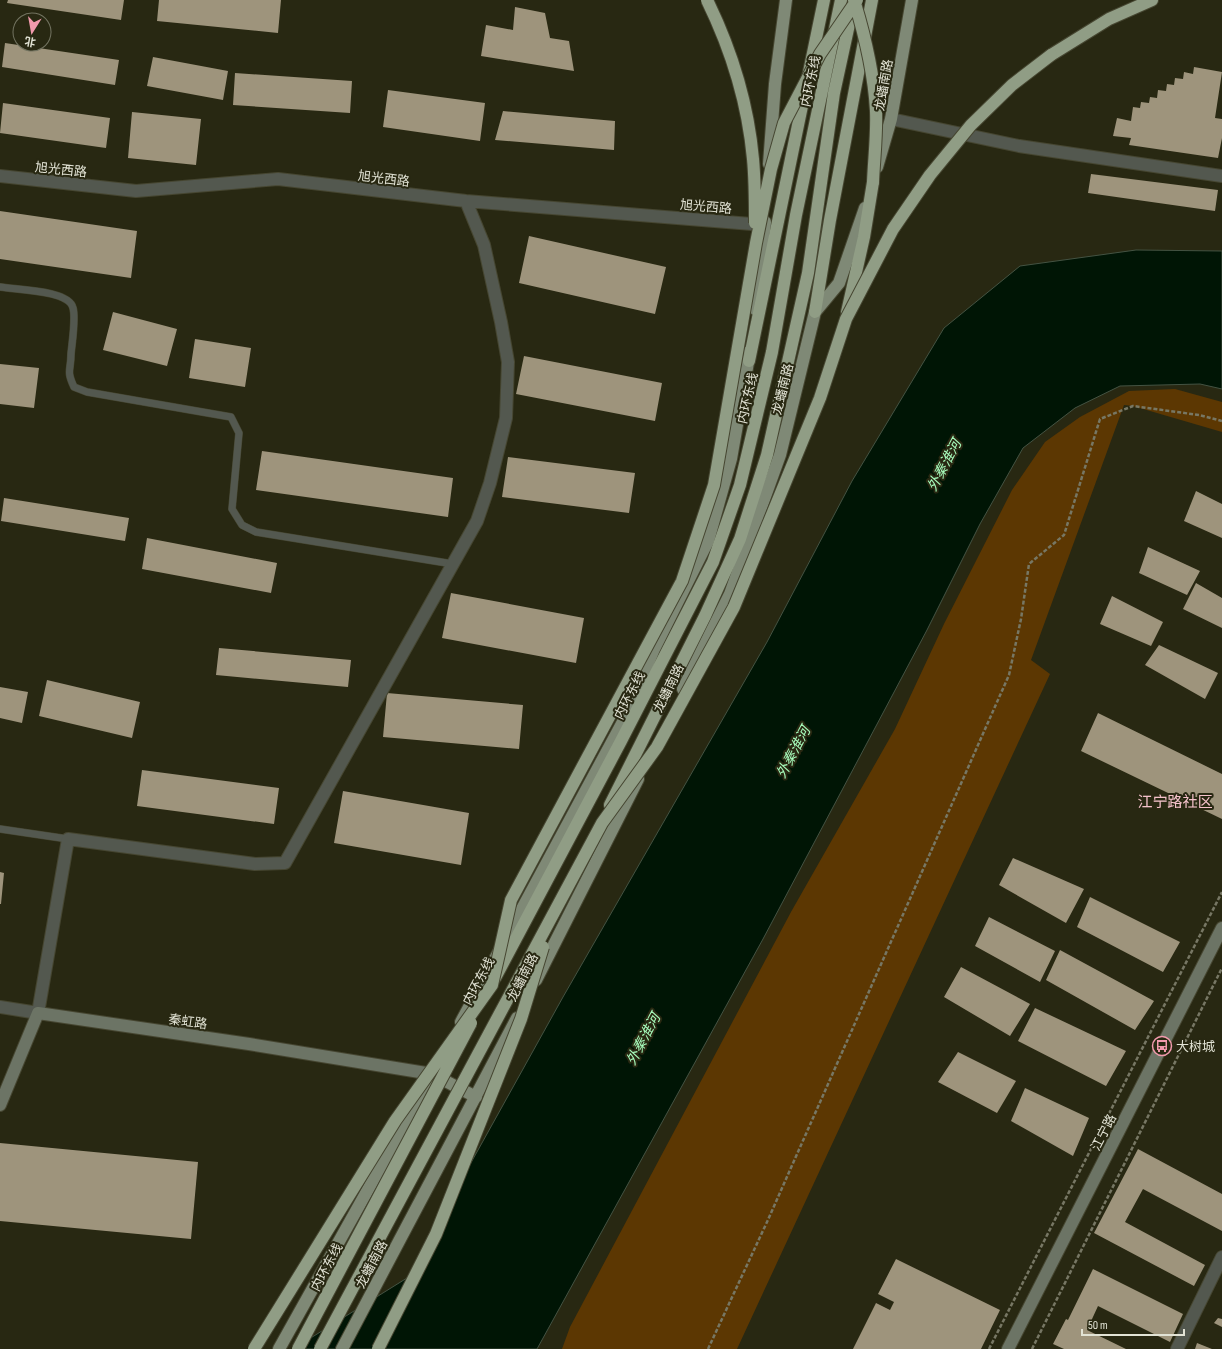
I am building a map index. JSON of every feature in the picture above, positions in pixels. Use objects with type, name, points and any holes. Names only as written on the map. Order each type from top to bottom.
[{"type":"highway","points":[[706,0],[720,26],[745,106],[753,158],[756,243]]},
{"type":"highway","points":[[749,361],[824,0]]},
{"type":"highway","name":"内环东线","points":[[298,1349],[621,741],[713,562],[735,499],[772,352],[796,215],[841,0]]},
{"type":"highway","points":[[602,822],[657,747],[734,607],[820,398],[846,319],[864,237],[873,182],[876,112],[872,74],[864,34],[854,0]]},
{"type":"highway","name":"内环东线","points":[[320,1349],[551,921],[701,623],[737,546],[766,455],[808,273],[834,92],[854,0]]},
{"type":"highway","points":[[254,1349],[396,1121],[492,985],[511,900],[682,581],[714,485],[756,243],[771,169],[784,123],[820,54],[857,0]]},
{"type":"highway","points":[[816,312],[830,220],[872,0]]},
{"type":"highway","points":[[846,319],[893,229],[930,175],[971,125],[1012,85],[1050,55],[1109,19],[1152,0]]},
{"type":"highway","points":[[378,1349],[436,1234],[521,1019],[551,921]]},
{"type":"main road","name":"龙蟠南路","points":[[279,1349],[432,1074],[626,716],[654,649],[708,541],[732,459],[749,361],[765,225],[776,84],[786,0]]},
{"type":"main road","name":"龙蟠南路","points":[[342,1349],[590,877],[730,594],[780,455],[816,312],[839,283],[860,224],[891,119],[912,0]]},
{"type":"main road","points":[[432,1074],[476,1096]]},
{"type":"street","points":[[891,119],[1018,146],[1222,176]]},
{"type":"street","name":"旭光西路","points":[[0,176],[136,191],[278,180],[466,201],[765,225]]},
{"type":"street","points":[[0,1105],[38,1013],[68,838],[255,864],[285,863],[477,521],[490,483],[506,418],[508,362],[484,245],[466,201]]},
{"type":"street","name":"江宁路","points":[[1012,1348],[1222,928]]},
{"type":"street","points":[[0,1008],[38,1013]]},
{"type":"street","name":"秦虹路","points":[[38,1013],[249,1044],[432,1074]]},
{"type":"street","points":[[1177,1349],[1222,1257]]},
{"type":"lane","points":[[0,288],[55,294],[69,300],[73,308],[71,358],[68,374],[74,386],[87,392],[231,417],[239,433],[232,509],[242,525],[256,532],[453,564]]},
{"type":"lane","points":[[0,829],[68,838]]},
{"type":"path","points":[[708,1349],[767,1222],[1009,675],[1021,619],[1029,564],[1064,535],[1100,419],[1133,406],[1199,415],[1222,421]]},
{"type":"path","points":[[989,1349],[1222,892]]},
{"type":"path","points":[[1032,1349],[1222,968]]},
{"type":"shaded area","points":[[1175,389],[1222,402],[1222,432],[1133,406],[1124,405],[1031,660],[1050,674],[737,1349],[562,1349],[570,1327],[791,912],[895,729],[944,624],[1012,490],[1045,442],[1080,417],[1129,391]]},
{"type":"water","name":"外秦淮河","points":[[1136,250],[1222,251],[1222,389],[1200,384],[1120,386],[1075,408],[1023,448],[980,524],[927,630],[763,939],[537,1349],[293,1349],[407,1278],[563,997],[767,642],[852,481],[944,328],[1020,266]]},
{"type":"building","points":[[8,0],[124,0],[121,20],[7,3]]},
{"type":"building","points":[[159,0],[281,0],[278,33],[157,21]]},
{"type":"building","points":[[515,7],[545,13],[550,38],[569,41],[574,71],[481,56],[486,25],[513,30]]},
{"type":"building","points":[[5,43],[12,44],[12,52],[52,52],[52,50],[119,60],[115,85],[2,67]]},
{"type":"building","points":[[153,57],[228,71],[223,100],[147,86]]},
{"type":"building","points":[[1194,67],[1222,72],[1215,118],[1222,119],[1222,138],[1218,158],[1129,145],[1131,138],[1113,136],[1117,118],[1131,121],[1133,107],[1140,108],[1141,102],[1149,103],[1150,97],[1157,98],[1158,90],[1166,91],[1167,84],[1174,85],[1175,78],[1183,79],[1184,72],[1193,74]]},
{"type":"building","points":[[235,73],[352,81],[350,113],[233,105]]},
{"type":"building","points":[[388,90],[485,103],[480,141],[383,127]]},
{"type":"building","points":[[3,103],[110,118],[106,148],[0,133]]},
{"type":"building","points":[[503,111],[615,121],[614,150],[495,140]]},
{"type":"building","points":[[132,112],[201,119],[196,165],[128,158]]},
{"type":"building","points":[[1091,174],[1218,190],[1215,211],[1088,193]]},
{"type":"building","points":[[0,211],[137,231],[131,278],[0,259]]},
{"type":"building","points":[[529,236],[666,267],[655,314],[519,283]]},
{"type":"building","points":[[113,312],[177,329],[167,366],[103,350]]},
{"type":"building","points":[[195,339],[251,348],[245,387],[189,378]]},
{"type":"building","points":[[524,356],[662,383],[655,421],[516,394]]},
{"type":"building","points":[[0,364],[39,368],[34,408],[0,404]]},
{"type":"building","points":[[262,451],[453,478],[448,517],[256,490]]},
{"type":"building","points":[[508,457],[635,473],[629,513],[502,497]]},
{"type":"building","points":[[1196,491],[1222,504],[1222,538],[1184,521]]},
{"type":"building","points":[[4,498],[129,518],[125,541],[1,521]]},
{"type":"building","points":[[147,538],[277,563],[271,593],[142,569]]},
{"type":"building","points":[[1148,547],[1200,571],[1187,595],[1139,573]]},
{"type":"building","points":[[1196,583],[1222,598],[1222,628],[1183,609]]},
{"type":"building","points":[[451,593],[584,618],[576,663],[442,638]]},
{"type":"building","points":[[1112,596],[1163,622],[1151,646],[1100,624]]},
{"type":"building","points":[[1159,645],[1218,673],[1205,699],[1145,665]]},
{"type":"building","points":[[219,648],[351,660],[348,687],[216,675]]},
{"type":"building","points":[[47,680],[140,702],[132,738],[39,716]]},
{"type":"building","points":[[0,687],[28,692],[22,723],[0,718]]},
{"type":"building","points":[[387,693],[523,705],[519,749],[383,737]]},
{"type":"building","points":[[1098,713],[1222,774],[1222,819],[1081,751]]},
{"type":"building","points":[[142,770],[279,788],[274,824],[137,806]]},
{"type":"building","points":[[343,791],[469,813],[461,865],[334,843]]},
{"type":"building","points":[[1013,858],[1084,889],[1066,923],[999,885]]},
{"type":"building","points":[[0,872],[4,873],[1,904],[0,904]]},
{"type":"building","points":[[1090,897],[1180,942],[1163,972],[1077,927]]},
{"type":"building","points":[[989,917],[1055,951],[1040,982],[975,946]]},
{"type":"building","points":[[1060,950],[1154,1001],[1135,1030],[1046,980]]},
{"type":"building","points":[[961,967],[1030,1004],[1010,1036],[944,997]]},
{"type":"building","points":[[1035,1008],[1126,1051],[1106,1086],[1018,1041]]},
{"type":"building","points":[[958,1052],[1016,1081],[997,1113],[938,1082]]},
{"type":"building","points":[[1025,1088],[1089,1118],[1073,1156],[1011,1121]]},
{"type":"building","points":[[0,1143],[198,1162],[191,1239],[0,1221]]},
{"type":"building","points":[[1138,1149],[1222,1194],[1222,1231],[1143,1189],[1125,1222],[1205,1265],[1194,1286],[1094,1233]]},
{"type":"building","points":[[896,1259],[1000,1310],[981,1349],[853,1349],[876,1303],[890,1310],[894,1302],[878,1294]]},
{"type":"building","points":[[1093,1269],[1183,1314],[1170,1342],[1098,1306],[1087,1330],[1126,1349],[1064,1349],[1053,1344],[1066,1319],[1068,1320]]},
{"type":"building","points":[[1218,1318],[1222,1319],[1222,1327],[1214,1323]]},
{"type":"building","points":[[1197,1343],[1212,1349],[1195,1349]]},
{"type":"place","name":"大树城","points":[[1162,1046]]},
{"type":"district","name":"江宁路社区","points":[[1175,802]]}]
